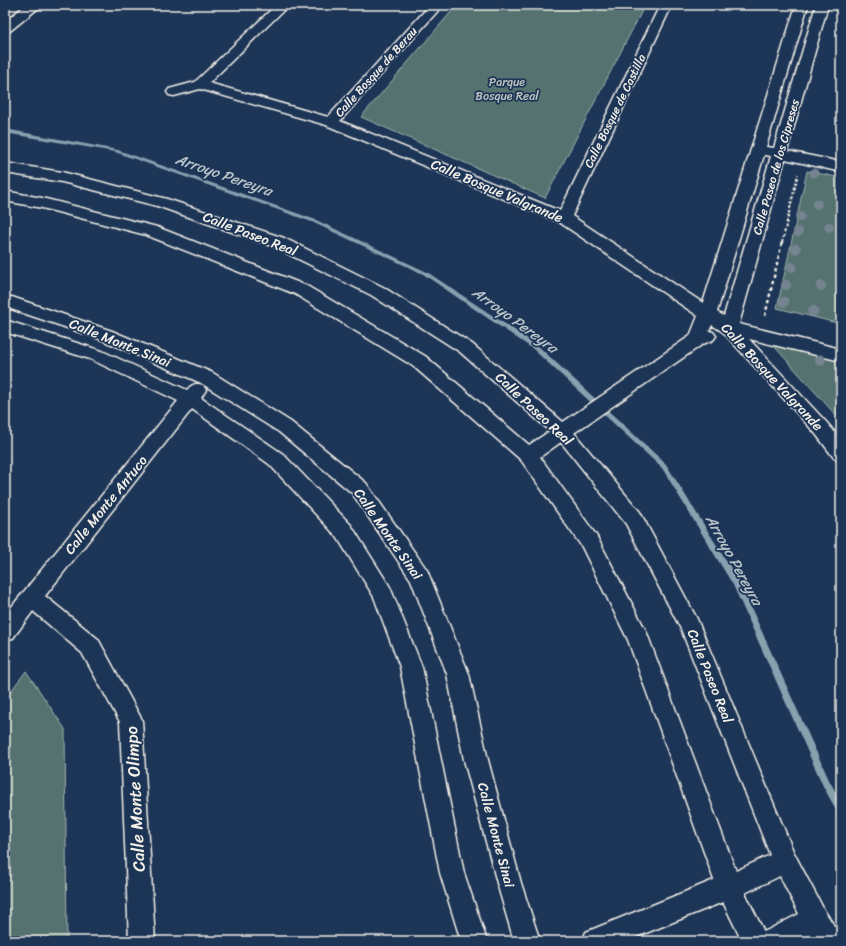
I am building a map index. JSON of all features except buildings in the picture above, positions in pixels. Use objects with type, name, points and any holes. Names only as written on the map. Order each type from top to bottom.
[{"type":"street","points":[[5,28],[35,5]]},
{"type":"street","points":[[174,92],[200,84],[283,5]]},
{"type":"street","name":"Calle Bosque de Berau","points":[[331,122],[437,5]]},
{"type":"street","name":"Calle Bosque de Castilla","points":[[564,218],[666,5]]},
{"type":"street","name":"Calle Paseo de los Cipreses","points":[[697,340],[708,313],[802,5]]},
{"type":"street","name":"Calle Paseo de los Cipreses","points":[[729,328],[822,5]]},
{"type":"street","name":"Calle Bosque Valgrande","points":[[200,84],[331,122],[564,218],[729,328],[821,428],[841,453]]},
{"type":"street","points":[[758,149],[841,167]]},
{"type":"street","name":"Calle Paseo Real","points":[[5,168],[62,177],[162,202],[278,242],[377,291],[466,348],[566,429],[633,518],[690,626],[785,861],[815,919],[829,941]]},
{"type":"street","points":[[42,202],[62,177]]},
{"type":"street","points":[[5,196],[42,202],[151,231],[301,290],[419,361],[528,455],[589,541],[638,638],[729,886],[755,941]]},
{"type":"street","name":"Calle Monte Sinai","points":[[7,306],[106,335],[207,378],[285,427],[359,488],[420,576],[458,674],[476,760],[509,883],[527,941]]},
{"type":"street","name":"Calle Monte Sinai","points":[[5,326],[96,355],[190,399],[276,459],[344,531],[383,593],[410,667],[452,873],[474,941]]},
{"type":"street","points":[[528,455],[697,340],[729,328],[841,355]]},
{"type":"street","name":"Calle Monte Antuco","points":[[5,631],[207,378]]},
{"type":"street","name":"Calle Monte Olimpo","points":[[32,597],[90,646],[132,720],[142,941]]},
{"type":"street","points":[[595,941],[729,886],[785,861]]},
{"type":"street","points":[[772,941],[815,919]]},
{"type":"path","points":[[771,318],[764,316],[798,174]]},
{"type":"green space","name":"Parque Bosque Real","points":[[457,5],[625,5],[643,9],[545,198],[361,117]]},
{"type":"green space","points":[[807,171],[841,178],[841,324],[777,308]]},
{"type":"green space","points":[[773,345],[841,361],[841,421]]},
{"type":"green space","points":[[26,671],[65,729],[67,941],[5,941],[5,699]]},
{"type":"waterway","name":"Arroyo Pereyra","points":[[5,131],[116,151],[314,221],[425,273],[535,347],[664,466],[736,583],[827,785],[841,810]]}]
